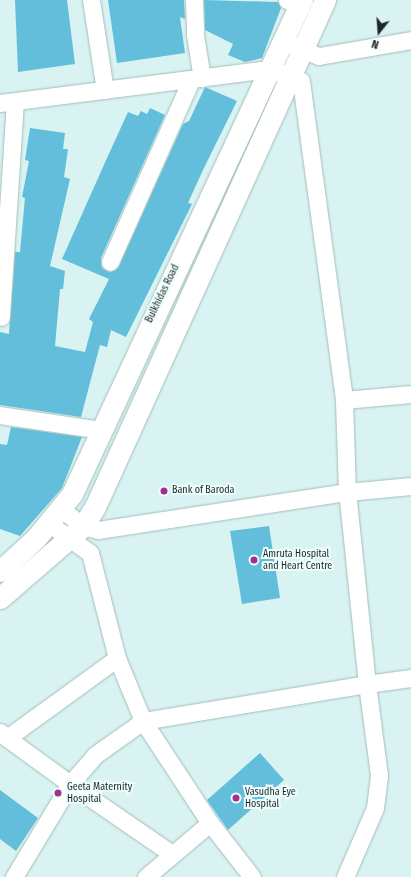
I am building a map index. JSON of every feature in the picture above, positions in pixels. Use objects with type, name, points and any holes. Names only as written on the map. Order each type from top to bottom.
[{"type":"street","points":[[91,0],[105,90]]},
{"type":"street","points":[[110,262],[196,79],[194,0]]},
{"type":"street","points":[[0,598],[76,532],[291,77],[325,0]]},
{"type":"street","name":"Bulkhidas Road","points":[[0,571],[56,517],[101,430],[271,70],[283,41],[296,2]]},
{"type":"street","points":[[283,41],[319,56],[411,40]]},
{"type":"street","points":[[1,317],[8,102],[271,70],[301,81],[344,400],[347,492],[367,684],[379,775],[376,808],[348,876]]},
{"type":"street","points":[[344,400],[411,394]]},
{"type":"street","points":[[0,415],[101,430]]},
{"type":"street","points":[[76,532],[98,530],[347,492],[411,486]]},
{"type":"street","points":[[56,517],[76,532],[90,553],[117,658],[143,721],[210,823],[252,877]]},
{"type":"street","points":[[117,658],[4,735],[70,784],[172,854]]},
{"type":"street","points":[[14,877],[70,784],[96,754],[143,721],[411,678]]},
{"type":"street","points":[[146,877],[210,823]]},
{"type":"building","points":[[15,0],[67,0],[75,64],[18,72]]},
{"type":"building","points":[[108,0],[184,0],[185,19],[180,17],[185,53],[117,63]]},
{"type":"building","points":[[204,0],[278,2],[281,8],[262,58],[245,62],[228,55],[233,44],[205,30]]},
{"type":"building","points":[[205,87],[237,101],[188,203],[192,204],[126,337],[111,330],[107,347],[100,345],[81,417],[0,405],[0,332],[9,334],[15,252],[20,252],[25,198],[22,197],[29,161],[25,160],[30,128],[65,133],[63,149],[68,149],[64,177],[70,179],[50,266],[65,271],[63,289],[60,289],[55,346],[85,352],[93,322],[89,319],[109,279],[62,259],[107,158],[128,112],[138,116],[141,111],[147,114],[150,108],[165,115],[101,258],[102,268],[111,272],[119,266],[183,124],[189,121]]},
{"type":"building","points":[[11,427],[82,437],[62,488],[20,536],[0,529],[0,444],[7,445]]},
{"type":"building","points":[[269,526],[280,598],[242,604],[230,531]]},
{"type":"building","points":[[260,753],[284,780],[228,830],[207,800]]},
{"type":"building","points":[[0,790],[38,818],[16,851],[0,839]]},
{"type":"place","name":"Bank of Baroda","points":[[164,491]]},
{"type":"place","name":"Amruta Hospital and Heart Centre","points":[[254,560]]},
{"type":"place","name":"Geeta Maternity Hospital","points":[[58,793]]},
{"type":"place","name":"Vasudha Eye Hospital","points":[[236,798]]}]
